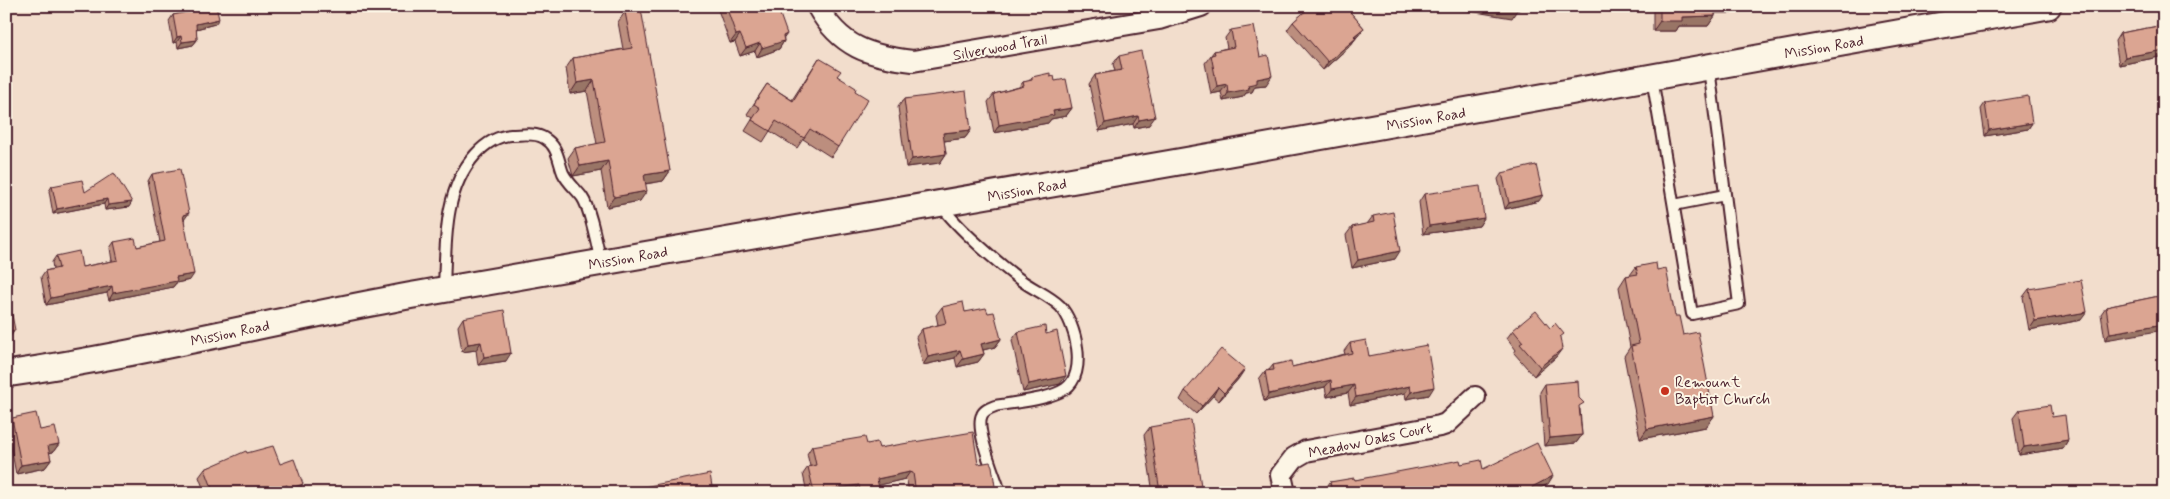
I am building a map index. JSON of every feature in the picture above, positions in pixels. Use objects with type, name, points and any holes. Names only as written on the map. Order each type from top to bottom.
[{"type":"street","name":"Silverwood Trail","points":[[817,6],[831,28],[858,49],[882,58],[913,61],[1159,19],[1201,6]]},
{"type":"street","name":"Mission Road","points":[[6,374],[200,340],[331,310],[940,205],[2048,6]]},
{"type":"street","name":"Meadow Oaks Court","points":[[1285,493],[1281,475],[1294,458],[1306,451],[1440,426],[1446,424],[1475,397]]},
{"type":"lane","points":[[1652,78],[1692,314],[1739,304],[1710,68]]},
{"type":"lane","points":[[444,290],[446,229],[449,210],[460,177],[480,149],[506,136],[532,134],[543,137],[551,143],[558,153],[563,173],[571,187],[582,198],[601,263]]},
{"type":"lane","points":[[1674,205],[1725,195]]},
{"type":"lane","points":[[940,205],[1003,266],[1059,306],[1068,320],[1077,346],[1078,367],[1075,379],[1066,388],[1055,394],[995,406],[987,409],[982,415],[980,423],[984,442],[998,486]]},
{"type":"building","points":[[191,6],[216,6],[219,19],[196,24],[197,40],[182,42],[181,36],[177,37],[173,15],[192,11]]},
{"type":"building","points":[[726,6],[777,6],[787,34],[783,36],[784,41],[762,48],[760,43],[746,48],[740,34],[736,35]]},
{"type":"building","points":[[1311,6],[1345,6],[1364,28],[1354,36],[1356,38],[1328,62],[1293,22]]},
{"type":"building","points":[[1660,6],[1715,6],[1715,16],[1682,17],[1682,21],[1660,21]]},
{"type":"building","points":[[641,9],[670,171],[644,175],[647,191],[614,197],[608,161],[580,166],[575,148],[605,142],[594,80],[577,83],[573,58],[632,48],[625,12]]},
{"type":"building","points":[[2164,25],[2164,50],[2125,57],[2120,33]]},
{"type":"building","points":[[1254,26],[1260,57],[1268,55],[1272,76],[1257,79],[1257,83],[1248,85],[1249,89],[1228,93],[1227,84],[1217,86],[1211,55],[1215,54],[1214,51],[1234,47],[1231,30]]},
{"type":"building","points":[[1141,51],[1155,117],[1139,120],[1138,116],[1105,123],[1095,75],[1122,70],[1119,56]]},
{"type":"building","points":[[819,58],[841,71],[837,76],[856,88],[855,91],[868,99],[838,147],[810,129],[804,138],[776,121],[770,131],[752,120],[760,108],[754,104],[767,84],[793,101]]},
{"type":"building","points":[[1050,73],[1050,77],[1054,76],[1055,81],[1066,79],[1072,108],[1053,111],[1054,115],[999,125],[994,94],[1024,86],[1023,82],[1032,80],[1032,77]]},
{"type":"building","points":[[966,91],[971,130],[943,133],[946,154],[912,159],[904,99]]},
{"type":"building","points":[[2028,96],[2032,123],[1989,130],[1985,103]]},
{"type":"building","points":[[1536,165],[1543,195],[1509,203],[1502,173]]},
{"type":"building","points":[[180,169],[189,213],[183,215],[194,274],[176,277],[177,281],[113,293],[112,286],[51,298],[45,271],[59,268],[56,256],[79,251],[82,267],[118,260],[114,242],[135,238],[137,247],[165,241],[152,174]]},
{"type":"building","points":[[114,173],[132,202],[108,205],[107,199],[57,209],[52,186],[82,180],[85,192]]},
{"type":"building","points":[[1480,186],[1484,218],[1429,226],[1424,194]]},
{"type":"building","points":[[1393,212],[1400,251],[1358,260],[1352,227],[1374,222],[1373,216]]},
{"type":"building","name":"Remount Baptist Church","points":[[1656,263],[1657,270],[1666,268],[1675,316],[1679,316],[1683,335],[1698,332],[1714,416],[1647,429],[1631,346],[1639,344],[1626,276],[1638,274],[1636,267]]},
{"type":"building","points":[[2081,280],[2087,312],[2035,321],[2029,289]]},
{"type":"building","points":[[6,290],[15,330],[6,332]]},
{"type":"building","points":[[2164,295],[2164,324],[2110,333],[2106,307]]},
{"type":"building","points":[[963,302],[965,312],[986,308],[988,313],[994,312],[1001,339],[981,344],[984,354],[963,359],[960,350],[928,357],[922,329],[946,323],[942,307]]},
{"type":"building","points":[[504,310],[511,353],[484,357],[481,342],[468,344],[463,318]]},
{"type":"building","points":[[1536,311],[1550,328],[1555,323],[1564,334],[1560,337],[1562,349],[1540,367],[1520,344],[1523,342],[1513,330]]},
{"type":"building","points":[[1045,326],[1046,334],[1057,331],[1066,376],[1029,384],[1018,332]]},
{"type":"building","points":[[1366,340],[1369,356],[1427,345],[1434,387],[1411,392],[1410,386],[1356,397],[1354,385],[1332,389],[1331,380],[1269,394],[1265,371],[1274,370],[1273,365],[1291,361],[1292,367],[1352,353],[1350,343]]},
{"type":"building","points":[[1221,349],[1245,369],[1224,393],[1218,387],[1202,406],[1185,391]]},
{"type":"building","points":[[1578,381],[1579,398],[1584,403],[1579,406],[1582,435],[1550,438],[1545,384]]},
{"type":"building","points":[[2050,405],[2052,417],[2065,415],[2068,440],[2024,447],[2019,410]]},
{"type":"building","points":[[36,413],[40,430],[55,427],[59,444],[48,446],[51,460],[21,465],[12,418]]},
{"type":"building","points":[[1191,420],[1201,486],[1160,492],[1150,427]]},
{"type":"building","points":[[973,432],[978,464],[990,462],[996,493],[916,493],[913,473],[910,472],[877,479],[880,493],[861,493],[859,485],[814,492],[808,467],[816,465],[812,446],[865,437],[867,444],[877,442],[879,448]]},
{"type":"building","points":[[1537,443],[1553,476],[1532,487],[1535,493],[1508,493],[1507,490],[1490,493],[1332,493],[1330,482],[1354,478],[1355,480],[1460,460],[1461,464],[1481,460],[1483,469]]},
{"type":"building","points":[[273,446],[280,464],[294,459],[303,484],[289,489],[287,485],[266,493],[214,493],[205,469],[246,451],[247,453]]},
{"type":"building","points":[[710,474],[713,493],[613,493]]},
{"type":"place","name":"Remount Baptist Church","points":[[1665,391]]}]
